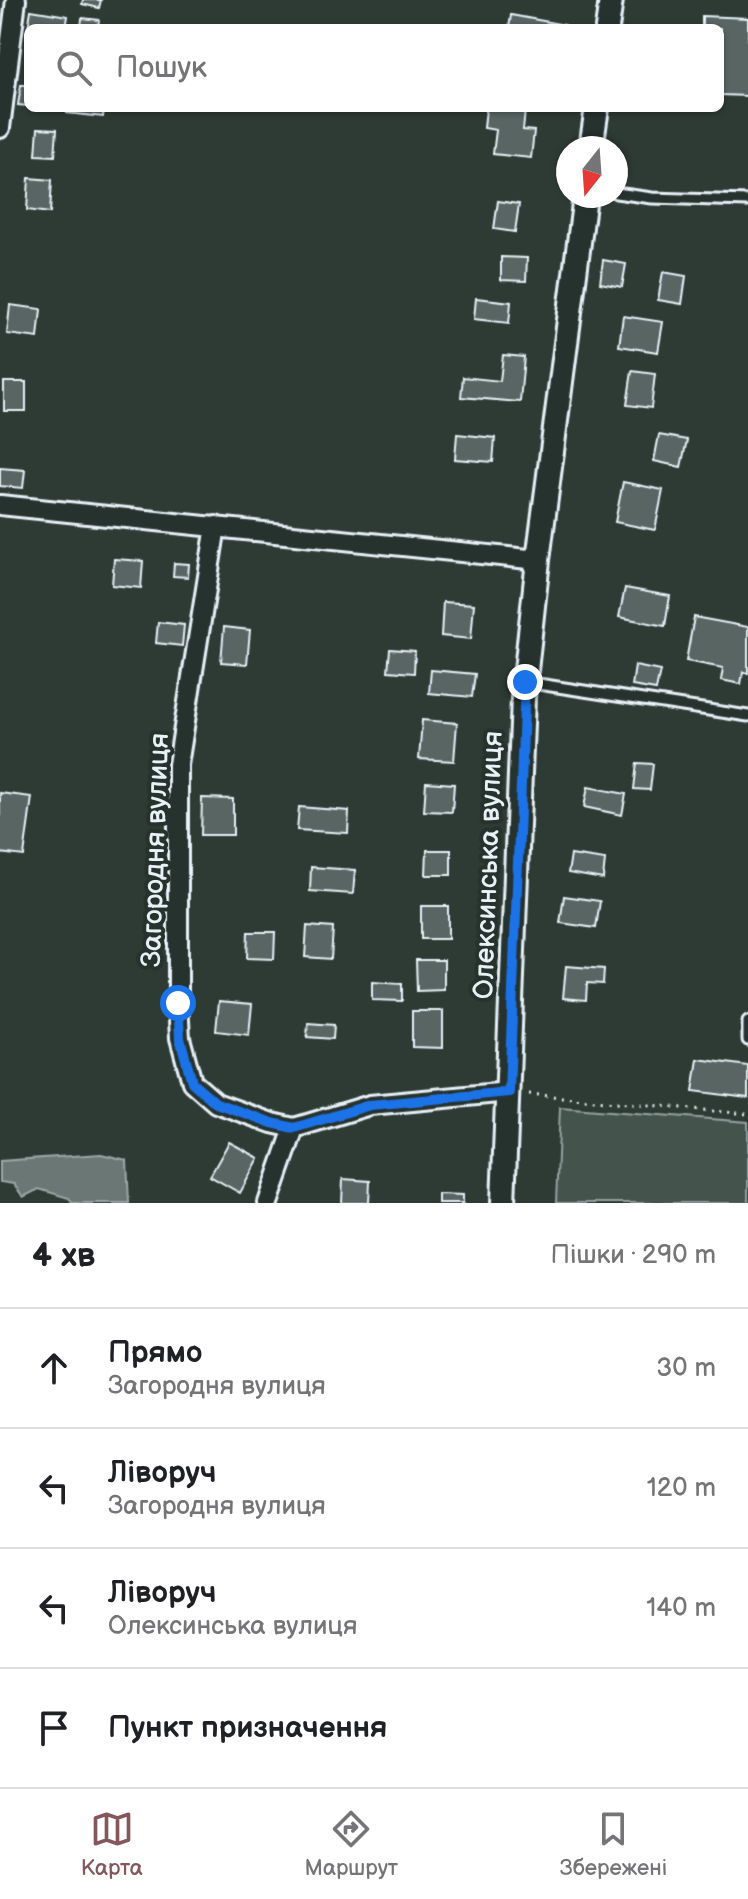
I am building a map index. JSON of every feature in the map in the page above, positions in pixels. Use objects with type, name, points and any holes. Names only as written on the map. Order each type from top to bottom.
[{"type":"street","points":[[0,128],[16,0]]},
{"type":"street","points":[[608,24],[611,0]]},
{"type":"street","points":[[593,136],[596,112]]},
{"type":"street","name":"Олексинська вулиця","points":[[503,1203],[525,682],[583,208]]},
{"type":"street","points":[[0,505],[538,560]]},
{"type":"street","name":"Загородня вулиця","points":[[216,526],[178,765],[180,1038],[192,1082],[216,1103],[294,1128]]},
{"type":"street","points":[[268,1203],[294,1128],[370,1105],[509,1092]]},
{"type":"lane","points":[[628,195],[748,201]]},
{"type":"lane","points":[[525,682],[748,716]]},
{"type":"lane","points":[[748,1022],[748,1040]]},
{"type":"path","points":[[509,1092],[748,1114]]},
{"type":"shaded area","points":[[560,1107],[748,1122],[748,1203],[556,1203]]},
{"type":"shaded area","points":[[101,1154],[127,1160],[129,1203],[72,1203],[69,1198],[39,1189],[23,1197],[14,1184],[0,1182],[0,1161]]},
{"type":"building","points":[[83,0],[101,0],[99,8],[82,4]]},
{"type":"building","points":[[31,10],[68,16],[67,24],[29,24]]},
{"type":"building","points":[[511,15],[560,24],[510,24]]},
{"type":"building","points":[[702,16],[748,18],[748,96],[724,95],[724,24],[702,24]]},
{"type":"building","points":[[82,18],[99,20],[98,24],[81,24]]},
{"type":"building","points":[[21,85],[24,85],[24,106],[18,105]]},
{"type":"building","points":[[67,112],[104,112],[103,117]]},
{"type":"building","points":[[486,112],[525,112],[523,130],[534,131],[531,158],[493,154],[496,130],[484,128]]},
{"type":"building","points":[[38,128],[57,129],[55,156],[36,155]]},
{"type":"building","points":[[29,178],[52,180],[50,213],[27,210]]},
{"type":"building","points":[[498,201],[519,204],[515,232],[494,229]]},
{"type":"building","points":[[501,257],[527,258],[526,281],[501,280]]},
{"type":"building","points":[[603,260],[626,264],[622,287],[600,283]]},
{"type":"building","points":[[663,272],[686,276],[682,304],[658,300]]},
{"type":"building","points":[[476,298],[511,302],[509,323],[474,319]]},
{"type":"building","points":[[10,305],[41,309],[38,338],[7,334]]},
{"type":"building","points":[[623,316],[663,322],[658,352],[619,346]]},
{"type":"building","points":[[503,355],[524,357],[520,402],[461,397],[463,377],[500,381]]},
{"type":"building","points":[[632,371],[655,374],[651,408],[627,405]]},
{"type":"building","points":[[4,382],[26,382],[26,411],[4,411]]},
{"type":"building","points":[[457,434],[495,438],[493,462],[455,459]]},
{"type":"building","points":[[659,435],[687,440],[681,467],[654,461]]},
{"type":"building","points":[[0,468],[25,470],[23,488],[0,486]]},
{"type":"building","points":[[623,482],[663,490],[655,530],[615,522]]},
{"type":"building","points":[[114,559],[143,561],[141,588],[112,585]]},
{"type":"building","points":[[174,563],[189,564],[188,577],[173,576]]},
{"type":"building","points":[[625,588],[670,596],[665,626],[619,617]]},
{"type":"building","points":[[443,602],[474,604],[471,639],[441,636]]},
{"type":"building","points":[[694,617],[748,627],[748,673],[743,672],[741,684],[721,680],[723,668],[686,661]]},
{"type":"building","points":[[158,622],[184,625],[182,646],[156,643]]},
{"type":"building","points":[[224,627],[250,630],[247,664],[221,662]]},
{"type":"building","points":[[390,649],[415,651],[414,673],[388,671]]},
{"type":"building","points":[[635,666],[660,671],[656,690],[632,686]]},
{"type":"building","points":[[431,670],[475,674],[472,697],[429,693]]},
{"type":"building","points":[[422,720],[457,723],[454,761],[419,759]]},
{"type":"building","points":[[637,763],[653,764],[650,790],[634,789]]},
{"type":"building","points":[[426,782],[454,784],[452,812],[424,811]]},
{"type":"building","points":[[588,787],[626,794],[622,815],[584,807]]},
{"type":"building","points":[[0,793],[32,797],[24,856],[0,853]]},
{"type":"building","points":[[202,798],[233,799],[233,835],[201,835]]},
{"type":"building","points":[[299,807],[349,811],[348,833],[297,830]]},
{"type":"building","points":[[427,850],[451,850],[451,875],[426,875]]},
{"type":"building","points":[[571,855],[605,860],[603,879],[568,873]]},
{"type":"building","points":[[311,867],[355,870],[353,894],[310,891]]},
{"type":"building","points":[[564,896],[600,901],[596,928],[560,923]]},
{"type":"building","points":[[421,906],[448,906],[448,939],[421,939]]},
{"type":"building","points":[[307,926],[333,928],[331,959],[305,957]]},
{"type":"building","points":[[248,932],[275,932],[274,959],[247,958]]},
{"type":"building","points":[[416,960],[444,960],[444,990],[417,991]]},
{"type":"building","points":[[566,966],[604,969],[603,984],[587,983],[586,1000],[563,998]]},
{"type":"building","points":[[372,982],[402,984],[402,1001],[372,1000]]},
{"type":"building","points":[[219,1001],[252,1004],[249,1035],[216,1031]]},
{"type":"building","points":[[412,1011],[443,1011],[443,1048],[412,1047]]},
{"type":"building","points":[[308,1023],[334,1025],[333,1039],[307,1037]]},
{"type":"building","points":[[698,1059],[748,1066],[748,1098],[693,1091]]},
{"type":"building","points":[[229,1142],[259,1158],[240,1193],[210,1176]]},
{"type":"building","points":[[343,1179],[370,1181],[369,1203],[342,1203]]},
{"type":"building","points":[[438,1194],[463,1195],[463,1203],[438,1203]]},
{"type":"route","points":[[178,1003],[180,1038],[192,1082],[216,1103],[272,1123],[294,1128],[370,1105],[509,1092],[525,682]]}]
